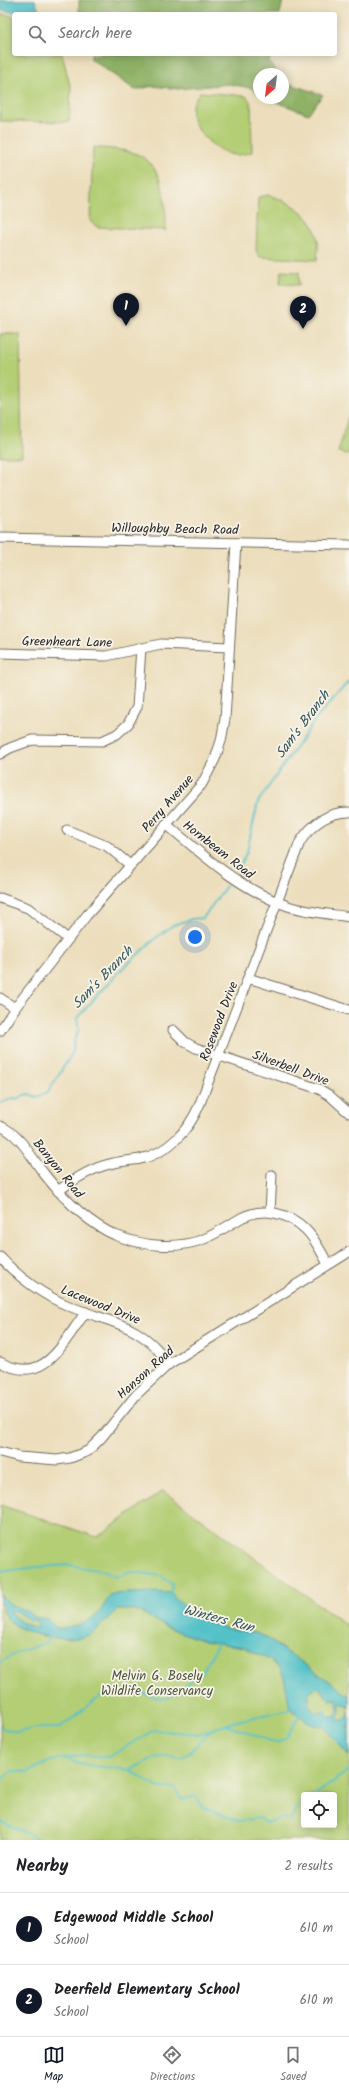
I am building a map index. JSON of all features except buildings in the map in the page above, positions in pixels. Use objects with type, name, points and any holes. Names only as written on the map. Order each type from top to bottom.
[{"type":"street","name":"Willoughby Beach Road","points":[[0,538],[349,545]]},
{"type":"street","name":"Perry Avenue","points":[[0,1031],[15,1008],[68,939],[130,865],[202,784],[215,760],[221,741],[225,719],[236,543]]},
{"type":"street","name":"Greenheart Lane","points":[[0,653],[106,656],[161,644],[229,647]]},
{"type":"street","points":[[0,754],[10,748],[32,740],[97,741],[117,734],[128,724],[137,707],[141,648]]},
{"type":"street","name":"Rosewood Drive","points":[[58,1191],[91,1171],[109,1164],[151,1156],[172,1143],[181,1135],[196,1114],[300,842],[307,832],[325,817],[349,812]]},
{"type":"street","name":"Hornbeam Road","points":[[166,824],[233,879],[260,895],[299,909],[349,917]]},
{"type":"street","points":[[67,830],[106,846],[130,865]]},
{"type":"street","points":[[0,898],[28,908],[68,939]]},
{"type":"street","points":[[248,978],[349,1010]]},
{"type":"street","points":[[0,998],[15,1008]]},
{"type":"street","name":"Silverbell Drive","points":[[173,1030],[185,1042],[218,1056],[318,1089],[334,1098],[349,1113]]},
{"type":"street","name":"Banyon Road","points":[[0,1126],[15,1136],[58,1191],[75,1209],[99,1226],[114,1234],[147,1244],[190,1243],[204,1239],[243,1217],[270,1212],[290,1218],[306,1230],[328,1264]]},
{"type":"street","points":[[270,1212],[272,1175]]},
{"type":"street","name":"Hanson Road","points":[[0,1452],[19,1457],[58,1460],[84,1453],[94,1446],[136,1395],[169,1364],[349,1252]]},
{"type":"street","name":"Lacewood Drive","points":[[0,1257],[14,1270],[49,1297],[129,1327],[141,1334],[151,1341],[169,1364]]},
{"type":"street","points":[[0,1362],[15,1369],[31,1370],[38,1368],[51,1357],[86,1312]]},
{"type":"green space","points":[[79,0],[283,0],[280,12],[79,12]]},
{"type":"green space","points":[[0,14],[12,16],[12,56],[63,56],[71,89],[69,122],[0,121]]},
{"type":"green space","points":[[91,56],[271,56],[269,63],[274,68],[253,68],[253,90],[229,84],[178,89],[153,86],[135,90],[91,59]]},
{"type":"green space","points":[[289,84],[323,95],[308,114],[282,104],[289,104]]},
{"type":"green space","points":[[200,92],[246,96],[251,103],[252,152],[233,155],[221,150],[208,141],[197,128],[192,113],[194,100]]},
{"type":"green space","points":[[93,147],[121,150],[142,156],[147,160],[158,174],[161,183],[165,202],[166,230],[97,227],[90,221]]},
{"type":"green space","points":[[268,195],[285,201],[293,206],[312,224],[318,241],[317,260],[260,257],[256,251],[258,197]]},
{"type":"green space","points":[[281,271],[299,272],[299,285],[280,284]]},
{"type":"green space","points":[[0,334],[20,334],[22,456],[0,456]]},
{"type":"green space","points":[[349,417],[349,455],[338,452]]},
{"type":"green space","name":"Melvin G. Bosely Wildlife Conservancy","points":[[163,1491],[349,1627],[349,1840],[0,1840],[0,1505],[97,1537]]},
{"type":"water","points":[[0,0],[35,0],[39,12],[12,12],[0,10]]},
{"type":"water","points":[[150,1592],[171,1593],[189,1611],[206,1622],[225,1628],[256,1633],[264,1636],[349,1695],[349,1706],[340,1703],[340,1713],[337,1718],[339,1720],[344,1720],[349,1715],[349,1756],[324,1727],[311,1724],[290,1709],[284,1677],[281,1670],[270,1660],[244,1647],[204,1641],[169,1628],[142,1613],[130,1610],[117,1610],[99,1628],[87,1636],[70,1639],[50,1637],[30,1632],[15,1625],[4,1613],[3,1607],[0,1604],[0,1595],[12,1605],[27,1611],[33,1617],[46,1619],[55,1627],[64,1628],[76,1626],[93,1618],[99,1613],[112,1594]],"holes":[[[17,1611],[29,1620],[37,1620],[38,1629],[21,1622],[8,1612]],[[318,1687],[330,1700],[337,1699],[338,1711],[336,1715],[329,1716],[326,1711],[317,1713],[312,1709],[308,1693]]]},
{"type":"waterway","name":"Sam's Branch","points":[[239,869],[247,851],[258,802],[315,720],[349,681]]},
{"type":"waterway","name":"Sam's Branch","points":[[0,1103],[14,1098],[19,1099],[22,1096],[29,1094],[37,1097],[48,1092],[73,1052],[74,1040],[79,1030],[77,1018],[121,970],[157,937],[173,925],[192,919],[203,918],[226,886]]},
{"type":"waterway","points":[[0,1572],[36,1567],[69,1565],[102,1571],[116,1577],[132,1572],[161,1576],[172,1584],[171,1593]]},
{"type":"waterway","points":[[0,1663],[16,1653],[46,1643],[52,1636]]},
{"type":"waterway","points":[[0,1728],[18,1732],[37,1728],[60,1728],[110,1689],[139,1691],[156,1698],[167,1699],[202,1673],[218,1643]]},
{"type":"waterway","points":[[0,1781],[12,1771],[28,1772],[50,1761],[82,1755],[109,1757],[154,1730],[198,1734],[237,1721],[290,1709]]},
{"type":"waterway","points":[[225,1725],[277,1743],[287,1737],[299,1716]]},
{"type":"waterway","points":[[66,1758],[78,1764],[130,1770],[154,1758],[169,1756],[181,1758],[190,1752],[211,1730]]},
{"type":"waterway","points":[[130,1770],[158,1788],[175,1788],[182,1800],[196,1796],[202,1807],[238,1821],[260,1818],[265,1823],[282,1818],[290,1821],[301,1802]]},
{"type":"waterway","points":[[319,1792],[349,1770]]},
{"type":"waterway","points":[[0,1821],[41,1840]]},
{"type":"place","name":"Edgewood Middle School","points":[[126,326]]},
{"type":"place","name":"Deerfield Elementary School","points":[[303,329]]},
{"type":"water label","name":"Winters Run","points":[[219,1618]]}]
